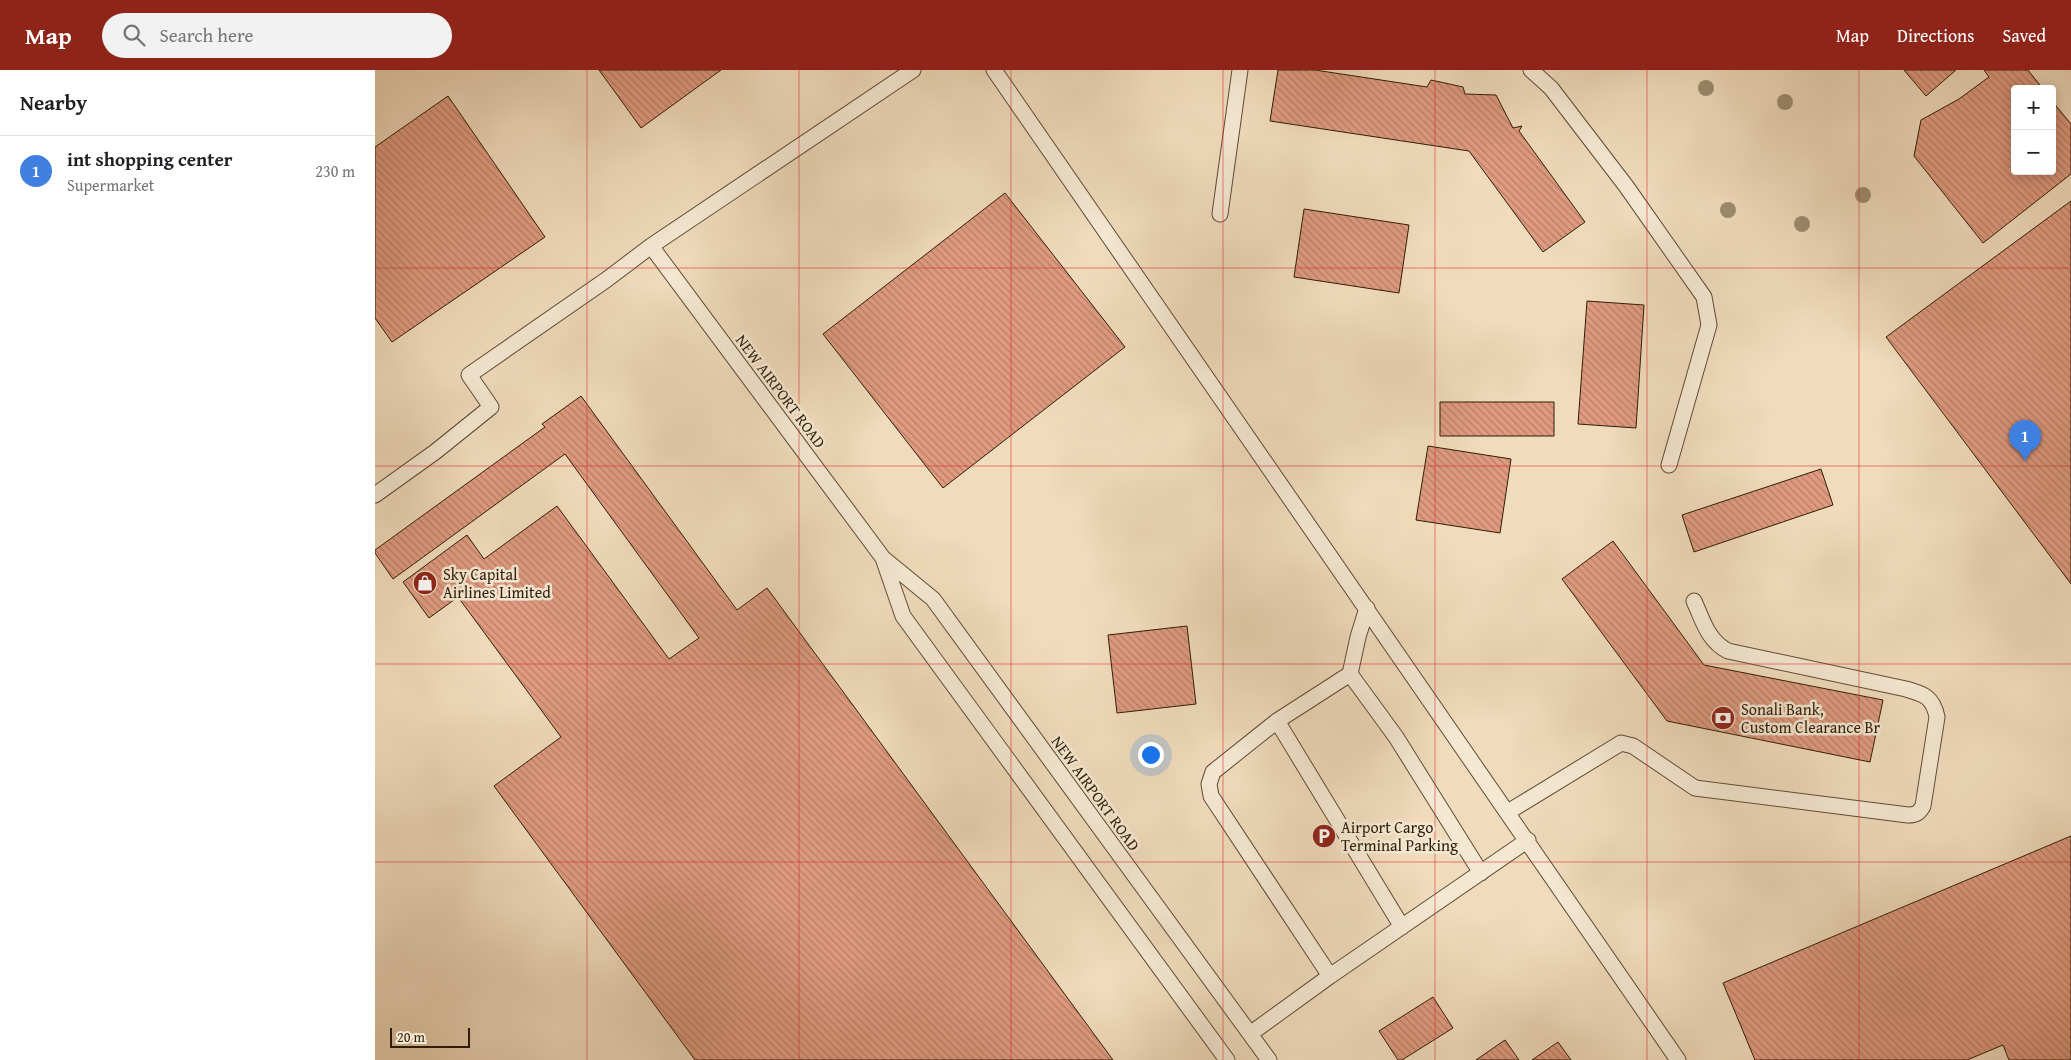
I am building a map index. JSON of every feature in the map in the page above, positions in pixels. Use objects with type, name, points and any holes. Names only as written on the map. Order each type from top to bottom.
[{"type":"lane","points":[[375,495],[435,452],[491,407],[469,375],[606,280],[651,246],[913,70]]},
{"type":"lane","points":[[995,70],[1679,1060]]},
{"type":"lane","points":[[1220,214],[1240,70]]},
{"type":"lane","points":[[1531,70],[1551,88],[1609,163],[1704,297],[1709,325],[1669,465]]},
{"type":"lane","name":"NEW AIRPORT ROAD","points":[[651,246],[883,558],[933,599],[1269,1060]]},
{"type":"lane","name":"NEW AIRPORT ROAD","points":[[883,558],[903,616],[1227,1060]]},
{"type":"lane","points":[[1508,812],[1621,743],[1633,746],[1695,788],[1907,815],[1917,814],[1921,810],[1937,717],[1935,705],[1928,698],[1906,690],[1728,651],[1719,646],[1708,633],[1694,601]]},
{"type":"lane","points":[[1330,976],[1211,796],[1209,784],[1213,772],[1277,722],[1350,674],[1367,608]]},
{"type":"lane","points":[[1350,674],[1396,736],[1481,873]]},
{"type":"lane","points":[[1277,722],[1402,926]]},
{"type":"lane","points":[[1250,1034],[1330,976],[1528,840]]},
{"type":"building","points":[[599,70],[721,70],[641,128]]},
{"type":"building","points":[[1278,70],[1315,70],[1427,87],[1431,80],[1463,87],[1465,94],[1496,95],[1513,128],[1522,126],[1519,131],[1585,222],[1543,252],[1469,151],[1270,121]]},
{"type":"building","points":[[1904,70],[1956,70],[1926,96]]},
{"type":"building","points":[[1984,70],[2028,70],[2040,85],[2011,85],[2011,175],[2056,175],[2056,106],[2071,124],[2071,174],[1983,243],[1914,156],[1921,120],[1959,99],[1989,77]]},
{"type":"building","points":[[448,96],[545,237],[392,342],[375,318],[375,147]]},
{"type":"building","points":[[1005,193],[1125,347],[943,488],[823,334]]},
{"type":"building","points":[[2071,201],[2071,584],[1886,337]]},
{"type":"building","points":[[1304,209],[1409,225],[1399,293],[1294,277]]},
{"type":"building","points":[[1587,301],[1644,305],[1636,428],[1578,424]]},
{"type":"building","points":[[581,396],[737,610],[767,588],[1113,1060],[695,1060],[494,786],[561,737],[458,597],[429,618],[403,582],[467,535],[484,559],[557,506],[669,659],[699,638],[565,454],[393,579],[375,553],[375,550],[545,427],[542,424]]},
{"type":"building","points":[[1440,402],[1554,402],[1554,436],[1440,436]]},
{"type":"building","points":[[1428,446],[1511,459],[1500,533],[1416,520]]},
{"type":"building","points":[[1821,469],[1833,505],[1694,552],[1682,515]]},
{"type":"building","points":[[1613,541],[1704,665],[1883,700],[1870,762],[1667,721],[1562,579]]},
{"type":"building","points":[[1187,626],[1196,704],[1117,713],[1108,635]]},
{"type":"building","points":[[2071,836],[2071,1060],[2009,1060],[2003,1045],[1967,1060],[1755,1060],[1723,983]]},
{"type":"building","points":[[1433,997],[1453,1028],[1402,1060],[1398,1060],[1379,1031]]},
{"type":"building","points":[[1505,1040],[1519,1060],[1476,1060]]},
{"type":"building","points":[[1558,1042],[1571,1060],[1532,1060]]},
{"type":"place","name":"int shopping center","points":[[2025,461]]},
{"type":"place","name":"Sky Capital Airlines Limited","points":[[425,583]]},
{"type":"place","name":"Sonali Bank, Custom Clearance Br","points":[[1723,718]]},
{"type":"place","name":"Airport Cargo Terminal Parking","points":[[1324,836]]}]
